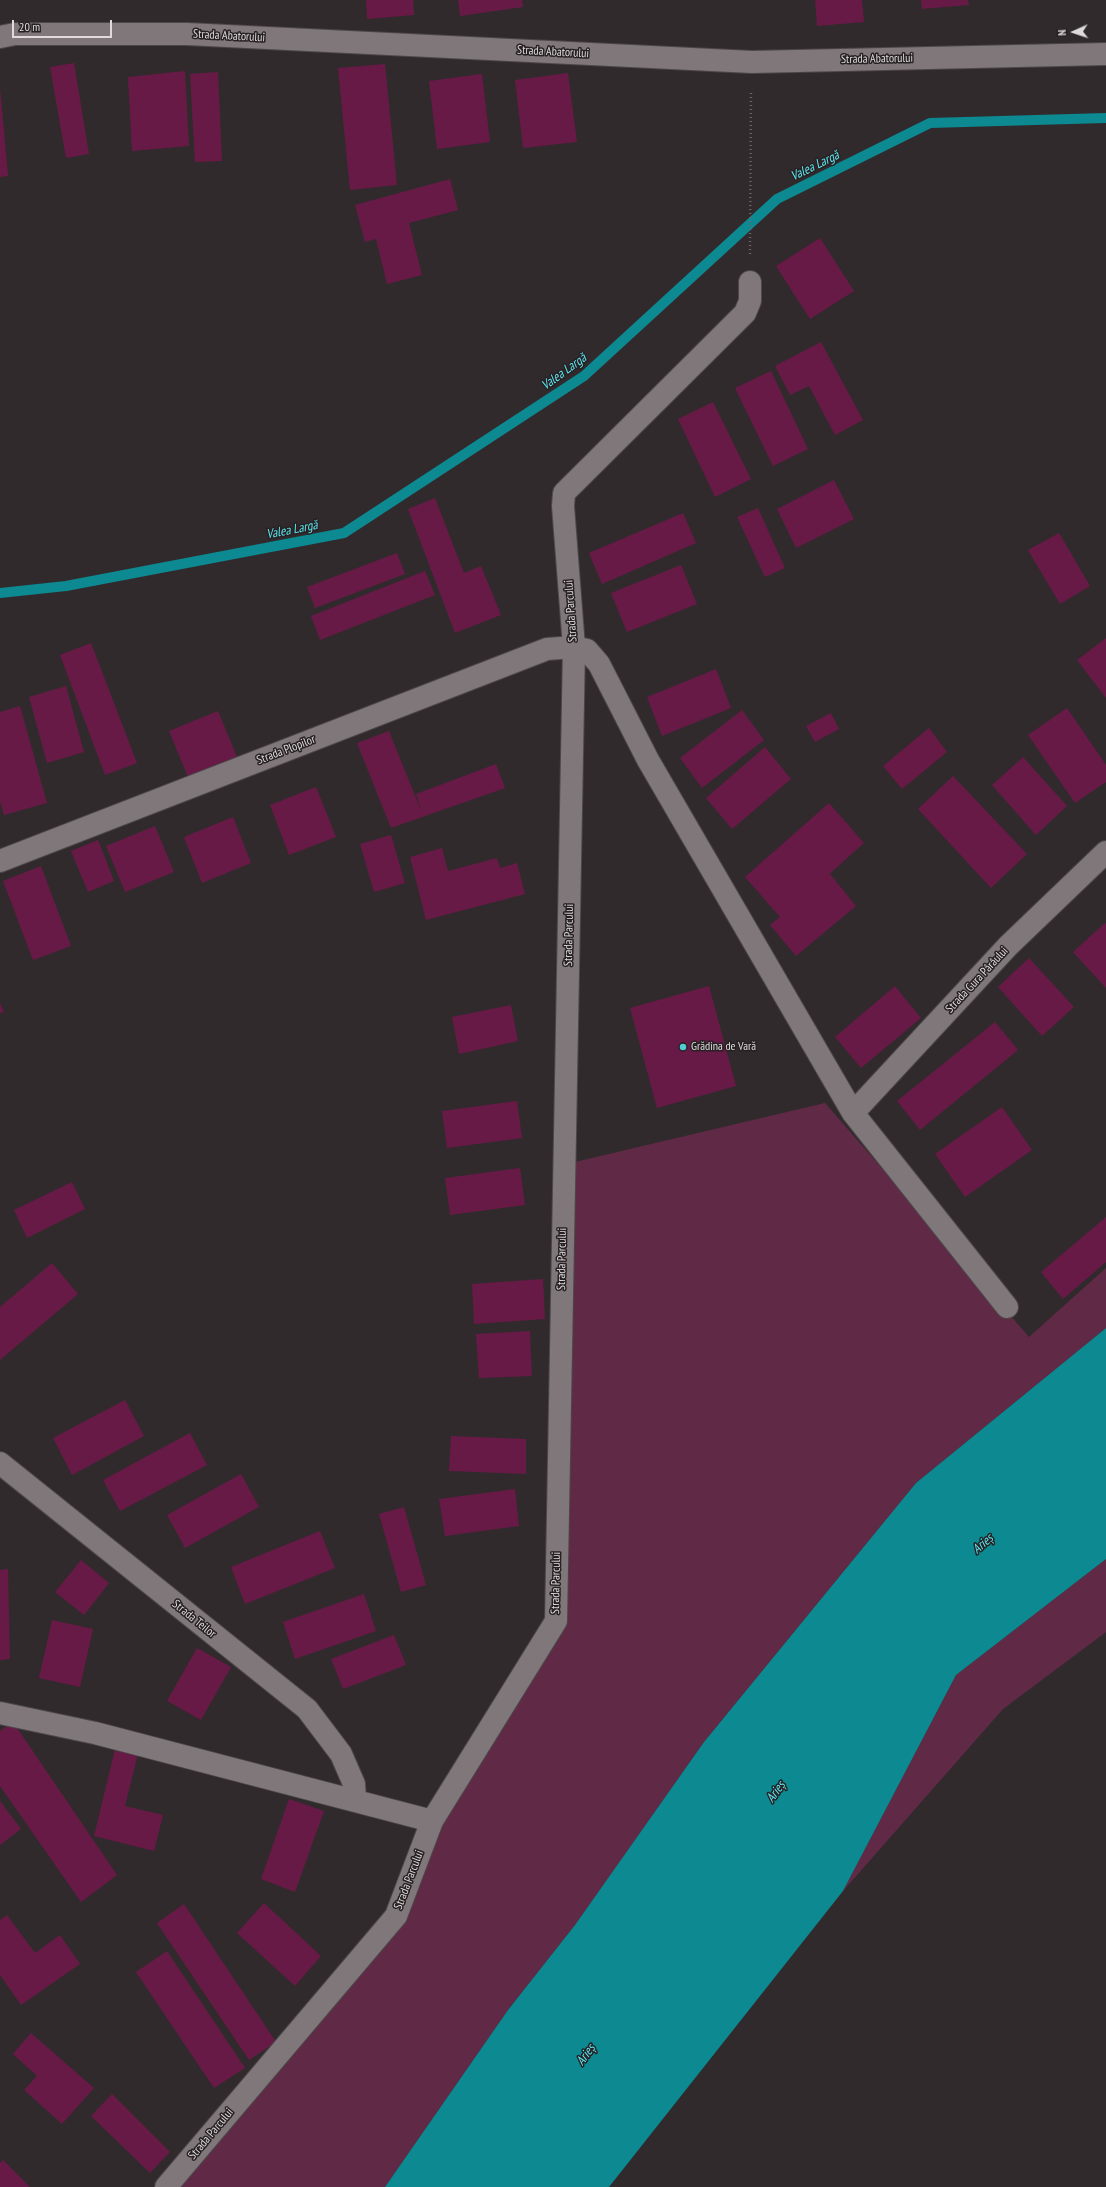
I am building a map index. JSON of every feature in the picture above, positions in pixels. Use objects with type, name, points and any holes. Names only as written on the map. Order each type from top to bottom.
[{"type":"street","name":"Strada Abatorului","points":[[0,37],[15,34],[187,34],[752,62],[1106,54]]},
{"type":"street","name":"Strada Parcului","points":[[166,2187],[396,1916],[432,1821],[556,1621],[574,647],[563,506],[564,492],[745,312],[750,301],[750,282]]},
{"type":"street","name":"Strada Plopilor","points":[[0,861],[547,649],[574,647]]},
{"type":"street","points":[[574,647],[587,650],[599,664],[648,760],[853,1114],[1007,1307]]},
{"type":"street","name":"Strada Gura Pârâului","points":[[853,1114],[1008,946],[1106,852]]},
{"type":"street","name":"Strada Teilor","points":[[0,1463],[307,1709],[342,1754],[354,1784],[355,1799]]},
{"type":"street","points":[[0,1713],[95,1733],[355,1799],[432,1821]]},
{"type":"path","points":[[750,250],[752,62]]},
{"type":"shaded area","points":[[825,1103],[1029,1337],[1106,1268],[1106,1328],[916,1483],[704,1742],[575,1925],[508,2010],[385,2187],[160,2187],[385,1921],[546,1624],[558,1166]]},
{"type":"shaded area","points":[[1106,1559],[1106,1632],[1003,1709],[843,1891],[956,1675]]},
{"type":"water","name":"Arieș","points":[[1106,1328],[1106,1559],[956,1675],[843,1891],[609,2187],[385,2187],[508,2010],[575,1925],[704,1742],[916,1483]]},
{"type":"building","points":[[366,0],[413,0],[414,15],[367,19]]},
{"type":"building","points":[[458,0],[522,0],[523,7],[460,16]]},
{"type":"building","points":[[815,0],[862,0],[864,22],[817,26]]},
{"type":"building","points":[[921,0],[968,0],[969,5],[922,9]]},
{"type":"building","points":[[74,63],[89,154],[66,158],[50,67]]},
{"type":"building","points":[[385,64],[397,185],[350,190],[338,68]]},
{"type":"building","points":[[185,71],[189,146],[132,151],[128,77]]},
{"type":"building","points":[[218,72],[222,161],[195,162],[190,74]]},
{"type":"building","points":[[568,73],[577,142],[523,148],[515,80]]},
{"type":"building","points":[[482,74],[490,142],[437,149],[429,81]]},
{"type":"building","points":[[0,87],[8,176],[0,177]]},
{"type":"building","points":[[450,179],[458,210],[409,223],[422,275],[387,284],[376,239],[365,242],[355,205]]},
{"type":"building","points":[[820,238],[854,291],[810,319],[776,266]]},
{"type":"building","points":[[821,342],[863,420],[835,435],[809,386],[790,395],[775,366]]},
{"type":"building","points":[[771,371],[808,449],[773,466],[735,388]]},
{"type":"building","points":[[713,402],[751,479],[715,497],[678,419]]},
{"type":"building","points":[[834,480],[854,519],[796,548],[777,509]]},
{"type":"building","points":[[435,498],[464,573],[481,566],[501,615],[455,633],[408,509]]},
{"type":"building","points":[[758,508],[785,568],[765,577],[737,517]]},
{"type":"building","points":[[683,513],[696,543],[602,584],[589,553]]},
{"type":"building","points":[[1059,533],[1090,586],[1060,604],[1028,550]]},
{"type":"building","points":[[397,553],[405,574],[315,608],[307,587]]},
{"type":"building","points":[[681,565],[697,604],[627,632],[611,593]]},
{"type":"building","points":[[425,571],[435,595],[320,640],[311,616]]},
{"type":"building","points":[[1106,638],[1106,698],[1077,660]]},
{"type":"building","points":[[91,643],[137,763],[105,775],[60,655]]},
{"type":"building","points":[[716,669],[731,708],[662,736],[647,697]]},
{"type":"building","points":[[66,686],[84,752],[47,763],[29,697]]},
{"type":"building","points":[[20,706],[47,803],[4,815],[0,801],[0,712]]},
{"type":"building","points":[[1067,708],[1106,765],[1106,782],[1075,803],[1028,735]]},
{"type":"building","points":[[742,710],[764,740],[702,788],[680,758]]},
{"type":"building","points":[[218,711],[237,757],[188,777],[169,731]]},
{"type":"building","points":[[831,713],[839,729],[815,742],[806,726]]},
{"type":"building","points":[[929,728],[947,752],[902,789],[883,766]]},
{"type":"building","points":[[389,731],[422,813],[416,794],[496,764],[505,788],[391,828],[357,743]]},
{"type":"building","points":[[765,747],[791,779],[732,829],[706,798]]},
{"type":"building","points":[[1023,757],[1067,806],[1036,835],[992,785]]},
{"type":"building","points":[[953,776],[1027,854],[991,888],[918,809]]},
{"type":"building","points":[[316,787],[336,837],[289,855],[270,805]]},
{"type":"building","points":[[829,803],[864,843],[826,877],[830,874],[856,906],[796,956],[770,925],[780,917],[745,877]]},
{"type":"building","points":[[233,817],[251,863],[202,883],[184,837]]},
{"type":"building","points":[[155,826],[174,872],[125,892],[106,846]]},
{"type":"building","points":[[391,835],[405,883],[374,892],[360,844]]},
{"type":"building","points":[[98,840],[114,881],[88,892],[71,851]]},
{"type":"building","points":[[442,848],[448,871],[497,858],[500,868],[517,863],[525,894],[426,920],[410,857]]},
{"type":"building","points":[[41,866],[71,946],[33,960],[3,881]]},
{"type":"building","points":[[1105,923],[1106,924],[1106,988],[1073,952]]},
{"type":"building","points":[[1029,958],[1074,1007],[1042,1036],[998,987]]},
{"type":"building","name":"Grădina de Vară","points":[[709,986],[736,1086],[657,1108],[630,1008]]},
{"type":"building","points":[[895,986],[921,1018],[861,1068],[835,1037]]},
{"type":"building","points":[[0,1003],[4,1012],[0,1013]]},
{"type":"building","points":[[511,1005],[518,1041],[459,1054],[452,1017]]},
{"type":"building","points":[[995,1022],[1018,1050],[920,1130],[897,1101]]},
{"type":"building","points":[[517,1101],[522,1138],[447,1148],[442,1111]]},
{"type":"building","points":[[1002,1107],[1032,1150],[965,1197],[935,1154]]},
{"type":"building","points":[[520,1168],[525,1205],[450,1215],[445,1178]]},
{"type":"building","points":[[72,1182],[85,1209],[27,1238],[14,1210]]},
{"type":"building","points":[[1106,1217],[1106,1262],[1063,1299],[1041,1272]]},
{"type":"building","points":[[52,1263],[78,1294],[0,1360],[0,1307]]},
{"type":"building","points":[[543,1279],[545,1319],[474,1324],[472,1284]]},
{"type":"building","points":[[530,1331],[532,1376],[479,1378],[476,1334]]},
{"type":"building","points":[[125,1400],[144,1436],[72,1475],[53,1438]]},
{"type":"building","points":[[190,1433],[207,1465],[120,1511],[103,1480]]},
{"type":"building","points":[[451,1436],[526,1439],[526,1474],[449,1471]]},
{"type":"building","points":[[241,1474],[259,1507],[185,1548],[167,1515]]},
{"type":"building","points":[[515,1489],[519,1526],[445,1536],[439,1499]]},
{"type":"building","points":[[404,1507],[426,1585],[401,1592],[379,1514]]},
{"type":"building","points":[[320,1531],[335,1568],[245,1604],[231,1567]]},
{"type":"building","points":[[81,1560],[109,1583],[84,1615],[55,1592]]},
{"type":"building","points":[[8,1569],[10,1659],[0,1660],[0,1570]]},
{"type":"building","points":[[364,1594],[376,1631],[295,1659],[283,1622]]},
{"type":"building","points":[[52,1620],[93,1629],[80,1687],[39,1678]]},
{"type":"building","points":[[394,1635],[406,1665],[343,1689],[331,1659]]},
{"type":"building","points":[[197,1648],[231,1667],[201,1720],[167,1701]]},
{"type":"building","points":[[13,1722],[117,1875],[81,1902],[0,1786],[0,1731]]},
{"type":"building","points":[[116,1745],[139,1750],[125,1806],[163,1815],[154,1851],[94,1836]]},
{"type":"building","points":[[289,1799],[324,1811],[295,1892],[261,1879]]},
{"type":"building","points":[[0,1801],[21,1829],[0,1845]]},
{"type":"building","points":[[264,1903],[321,1956],[295,1986],[237,1933]]},
{"type":"building","points":[[184,1904],[276,2042],[249,2060],[157,1923]]},
{"type":"building","points":[[7,1915],[35,1953],[60,1935],[80,1964],[21,2005],[0,1975],[0,1920]]},
{"type":"building","points":[[167,1951],[245,2068],[214,2088],[136,1972]]},
{"type":"building","points":[[31,2033],[94,2088],[62,2124],[24,2090],[37,2076],[13,2054]]},
{"type":"building","points":[[112,2094],[170,2152],[150,2173],[91,2116]]},
{"type":"building","points":[[3,2160],[30,2187],[0,2187],[0,2163]]},
{"type":"waterway","name":"Valea Largă","points":[[0,593],[66,586],[344,533],[584,376],[777,199],[930,123],[1106,118]]},
{"type":"place","name":"Grădina de Vară","points":[[683,1047]]}]
